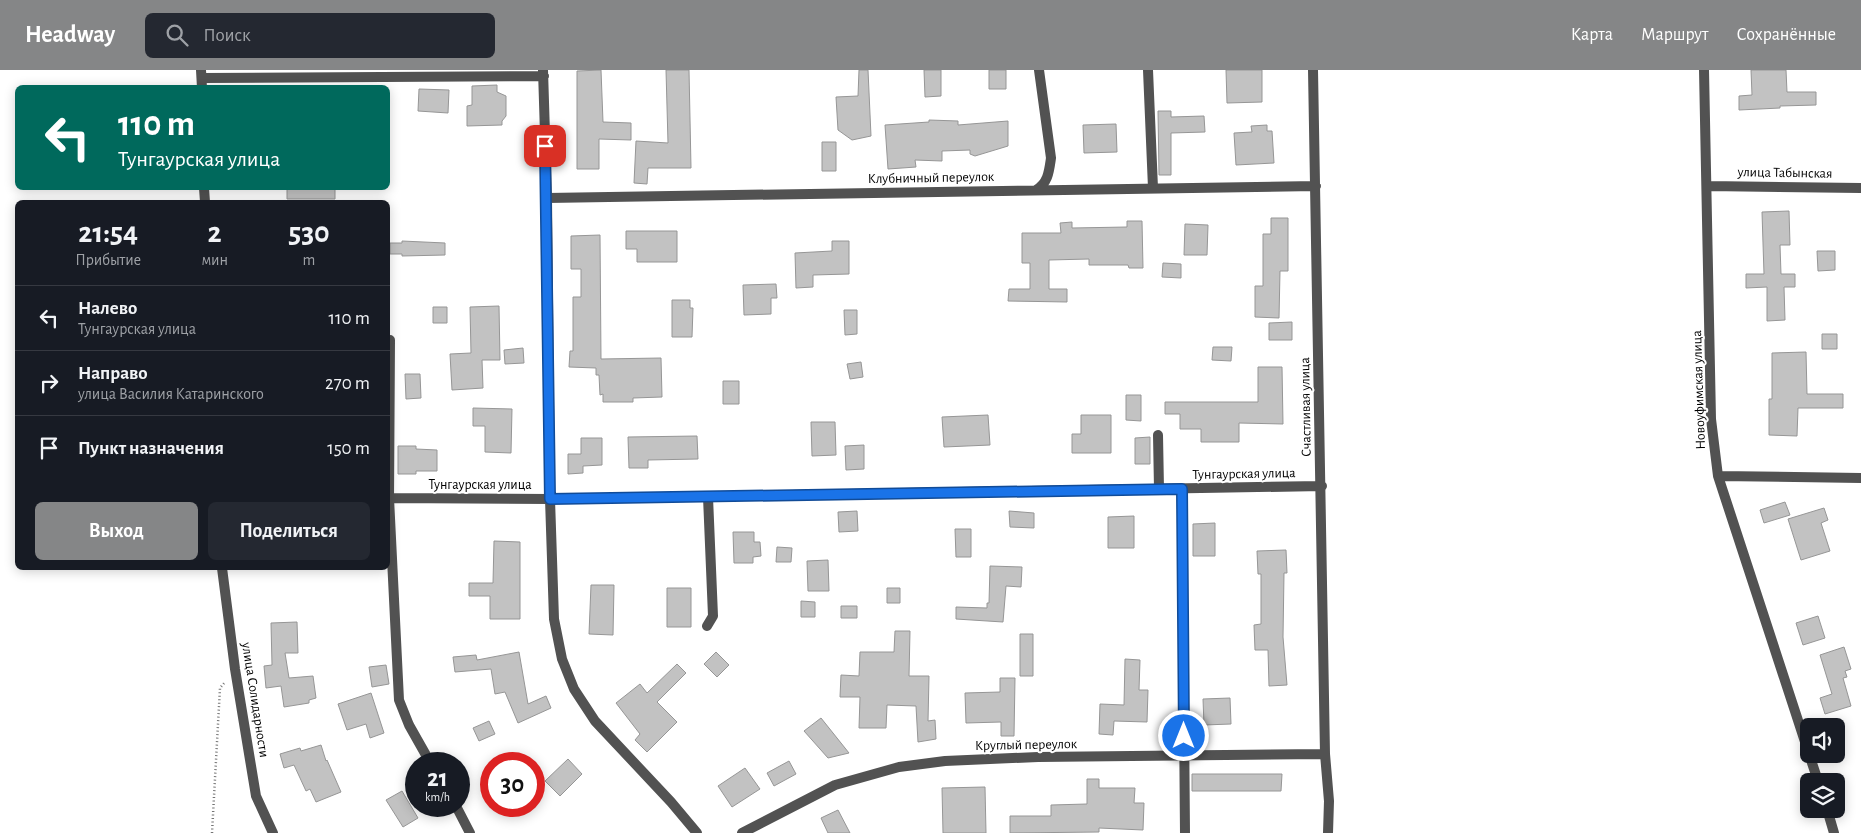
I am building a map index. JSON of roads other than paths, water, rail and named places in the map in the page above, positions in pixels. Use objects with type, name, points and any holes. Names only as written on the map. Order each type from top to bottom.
[{"type":"street","points":[[1036,190],[1044,185],[1050,171],[1051,158],[1039,70]]},
{"type":"street","points":[[1148,70],[1153,188]]},
{"type":"street","name":"Счастливая улица","points":[[1313,70],[1326,754],[1329,801],[1328,833]]},
{"type":"street","name":"Новоуфимская улица","points":[[1704,70],[1708,186],[1711,419],[1718,476],[1800,727]]},
{"type":"street","points":[[202,78],[544,73],[550,499],[554,619],[562,659],[574,689],[595,721],[671,802],[697,833]]},
{"type":"street","name":"Клубничный переулок","points":[[547,198],[1316,186]]},
{"type":"street","name":"улица Табынская","points":[[1708,186],[1861,188]]},
{"type":"street","points":[[1158,435],[1159,489]]},
{"type":"street","points":[[1718,476],[1861,478]]},
{"type":"street","name":"Тунгаурская улица","points":[[390,498],[550,499],[1322,486]]},
{"type":"street","points":[[1182,489],[1185,833]]},
{"type":"street","points":[[707,626],[713,616],[708,496]]},
{"type":"street","points":[[390,535],[399,700],[409,725],[424,752]]},
{"type":"street","name":"улица Солидарности","points":[[222,570],[256,796],[273,833]]},
{"type":"street","name":"Круглый переулок","points":[[742,833],[835,785],[899,767],[963,760],[1326,754]]},
{"type":"street","points":[[462,817],[470,833]]},
{"type":"street","points":[[1830,818],[1834,833]]}]
